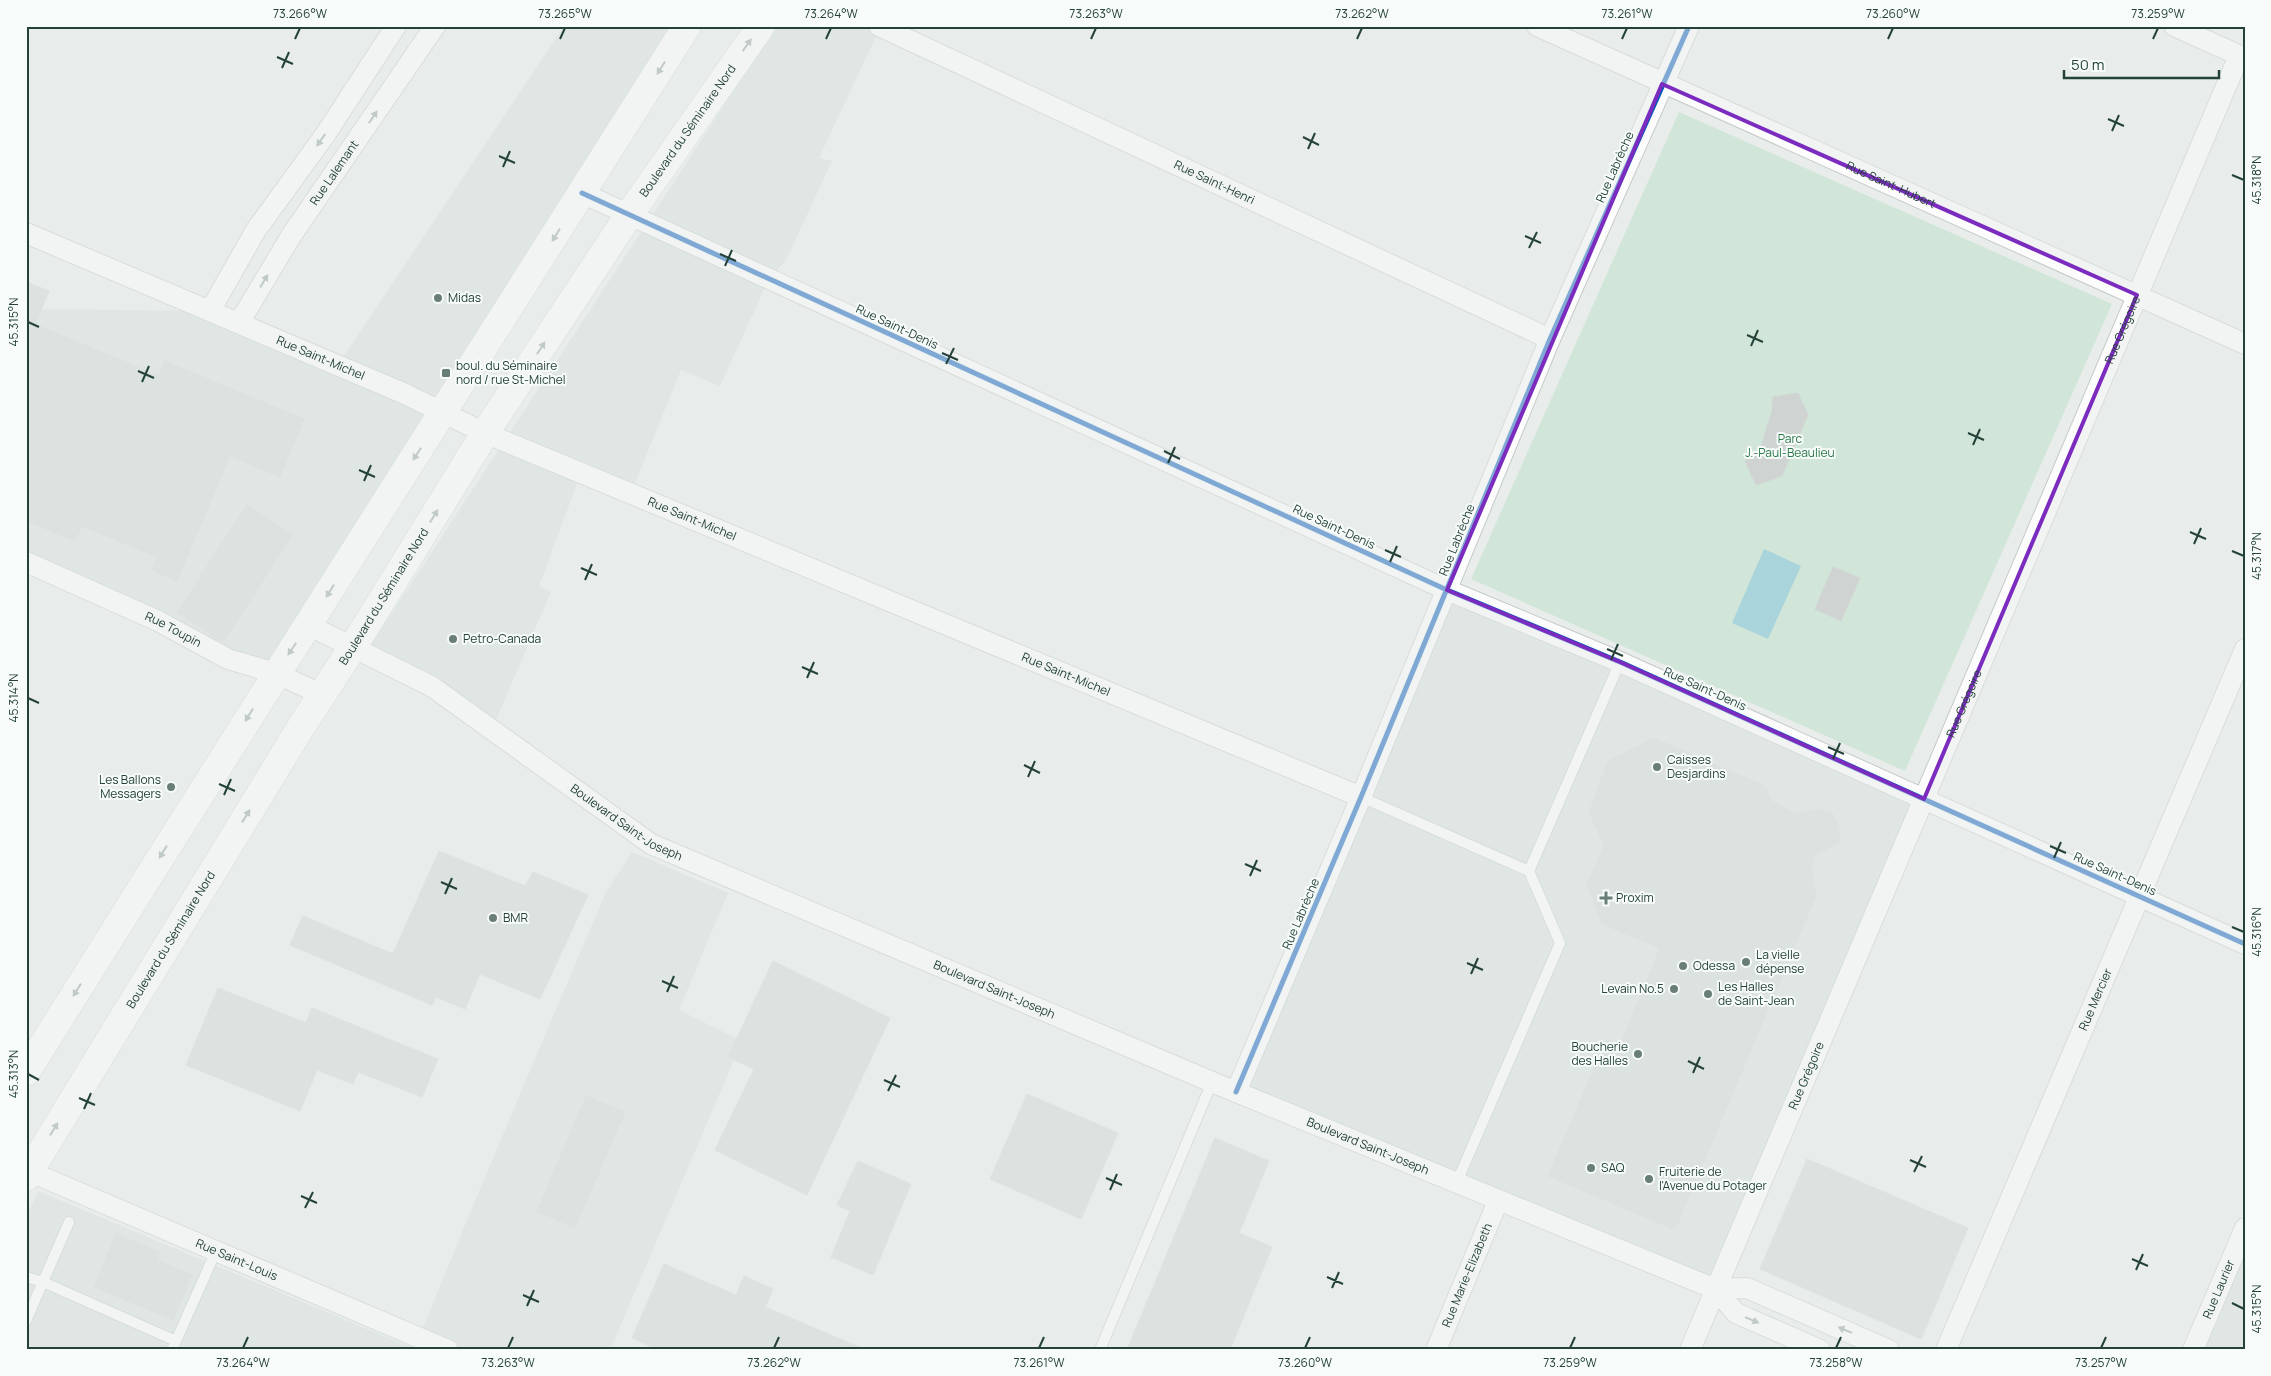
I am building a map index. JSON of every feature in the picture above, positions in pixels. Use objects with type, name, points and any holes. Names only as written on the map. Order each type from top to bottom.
[{"type":"main road","points":[[26,1072],[275,673],[308,625],[444,413],[687,26]]},
{"type":"main road","name":"Boulevard du Séminaire Nord","points":[[27,1173],[485,433],[629,214],[761,26]]},
{"type":"street","points":[[210,311],[256,230],[325,135],[396,26]]},
{"type":"street","name":"Rue Lalemant","points":[[239,323],[291,236],[435,26]]},
{"type":"street","name":"Rue Saint-Henri","points":[[879,26],[1550,339]]},
{"type":"street","name":"Rue Saint-Hubert","points":[[1537,26],[1662,84],[2245,344]]},
{"type":"street","name":"Rue Labrèche","points":[[1236,1092],[1361,797],[1550,339],[1689,26]]},
{"type":"street","points":[[2174,26],[2242,57]]},
{"type":"street","name":"Rue Grégoire","points":[[1690,1350],[2137,295],[2242,57]]},
{"type":"street","name":"Rue Saint-Denis","points":[[582,193],[1447,590],[1620,662],[2245,944]]},
{"type":"street","name":"Rue Saint-Michel","points":[[26,233],[403,393],[485,433],[1361,797]]},
{"type":"street","name":"Rue Toupin","points":[[27,563],[158,621],[228,659],[275,673],[322,694]]},
{"type":"street","name":"Boulevard Saint-Joseph","points":[[308,625],[431,686],[651,844],[1456,1184],[1716,1289],[1747,1288],[1890,1350]]},
{"type":"street","name":"Rue Mercier","points":[[1946,1350],[2245,649]]},
{"type":"street","name":"Rue Saint-Louis","points":[[27,1173],[448,1350]]},
{"type":"street","name":"Rue Marie-Elizabeth","points":[[1436,1350],[1498,1201]]},
{"type":"street","name":"Rue Laurier","points":[[2193,1350],[2245,1228]]},
{"type":"street","name":"Boulevard Saint-Joseph","points":[[1716,1289],[1736,1313],[1820,1350]]},
{"type":"lane","points":[[1530,871],[1620,662]]},
{"type":"lane","points":[[1361,797],[1530,871],[1560,943],[1456,1184]]},
{"type":"lane","points":[[1100,1350],[1212,1082]]},
{"type":"lane","points":[[26,1321],[69,1222]]},
{"type":"lane","points":[[26,1277],[43,1282],[174,1345],[216,1251]]},
{"type":"highlighted area","points":[[1662,84],[2137,295],[1924,799],[1620,662],[1447,590]]},
{"type":"shaded area","points":[[564,26],[687,26],[275,673],[26,562],[26,309],[210,311],[338,365]]},
{"type":"shaded area","points":[[776,26],[881,26],[819,158],[832,161],[787,258],[767,283],[720,386],[681,370],[631,493],[581,473],[539,586],[551,592],[496,720],[371,645]]},
{"type":"shaded area","points":[[1447,590],[1924,799],[1715,1289],[1236,1092]]},
{"type":"shaded area","points":[[632,852],[728,893],[679,1010],[742,1041],[610,1350],[448,1350],[419,1337],[605,894]]},
{"type":"shaded area","points":[[38,1191],[417,1350],[26,1350],[26,1218]]},
{"type":"shaded area","points":[[2245,1228],[2245,1350],[2193,1350]]},
{"type":"green space","name":"Parc J.-Paul-Beaulieu","points":[[1679,112],[2112,304],[1905,771],[1471,579]]},
{"type":"water","points":[[1764,549],[1801,566],[1768,639],[1732,623]]},
{"type":"building","points":[[26,282],[49,291],[35,324],[159,376],[165,361],[304,419],[280,477],[230,456],[177,581],[152,570],[157,557],[82,526],[75,541],[26,521]]},
{"type":"building","points":[[1798,393],[1808,415],[1782,476],[1756,485],[1745,461],[1760,450],[1772,411],[1773,397]]},
{"type":"building","points":[[247,505],[293,535],[223,642],[177,612]]},
{"type":"building","points":[[1833,567],[1860,578],[1841,621],[1815,609]]},
{"type":"building","name":"Les Halles de Saint-Jean","points":[[1654,738],[1765,786],[1772,801],[1796,814],[1817,809],[1833,814],[1838,826],[1841,842],[1815,855],[1811,869],[1816,896],[1675,1230],[1548,1176],[1606,1040],[1620,1045],[1660,948],[1602,924],[1587,885],[1604,845],[1589,812],[1608,761]]},
{"type":"building","name":"BMR","points":[[439,851],[525,886],[533,872],[588,895],[540,999],[480,974],[465,1009],[436,997],[432,1005],[290,945],[303,916],[393,954]]},
{"type":"building","points":[[773,961],[890,1018],[807,1195],[715,1150],[754,1069],[728,1057]]},
{"type":"building","points":[[218,988],[306,1023],[312,1008],[438,1059],[422,1097],[358,1072],[353,1084],[317,1070],[300,1111],[186,1065]]},
{"type":"building","points":[[1027,1094],[1118,1133],[1081,1219],[990,1179]]},
{"type":"building","points":[[586,1096],[625,1112],[575,1228],[537,1211]]},
{"type":"building","points":[[1215,1138],[1269,1161],[1239,1233],[1272,1247],[1230,1350],[1127,1350]]},
{"type":"building","points":[[1807,1159],[1968,1228],[1921,1339],[1760,1269]]},
{"type":"building","points":[[858,1161],[911,1184],[873,1275],[831,1257],[850,1211],[837,1205]]},
{"type":"building","points":[[116,1234],[160,1252],[157,1260],[192,1275],[173,1320],[94,1287]]},
{"type":"building","points":[[664,1264],[736,1295],[744,1276],[773,1289],[765,1307],[866,1350],[659,1350],[632,1338]]},
{"type":"cycle path","points":[[1236,1092],[1361,797],[1550,339],[1689,26]]},
{"type":"cycle path","points":[[582,193],[1447,590],[1620,662],[2245,944]]},
{"type":"place","name":"Midas","points":[[438,298]]},
{"type":"place","name":"boul. du Séminaire nord / rue St-Michel","points":[[446,373]]},
{"type":"place","name":"Petro-Canada","points":[[453,639]]},
{"type":"place","name":"Caisses Desjardins","points":[[1657,767]]},
{"type":"place","name":"Les Ballons Messagers","points":[[171,787]]},
{"type":"place","name":"Proxim","points":[[1606,898]]},
{"type":"place","name":"BMR","points":[[493,918]]},
{"type":"place","name":"La vielle dépense","points":[[1746,962]]},
{"type":"place","name":"Odessa","points":[[1683,966]]},
{"type":"place","name":"Levain No.5","points":[[1674,989]]},
{"type":"place","name":"Les Halles de Saint-Jean","points":[[1708,994]]},
{"type":"place","name":"Boucherie des Halles","points":[[1638,1054]]},
{"type":"place","name":"SAQ","points":[[1591,1168]]},
{"type":"place","name":"Fruiterie de l'Avenue du Potager","points":[[1649,1179]]}]
